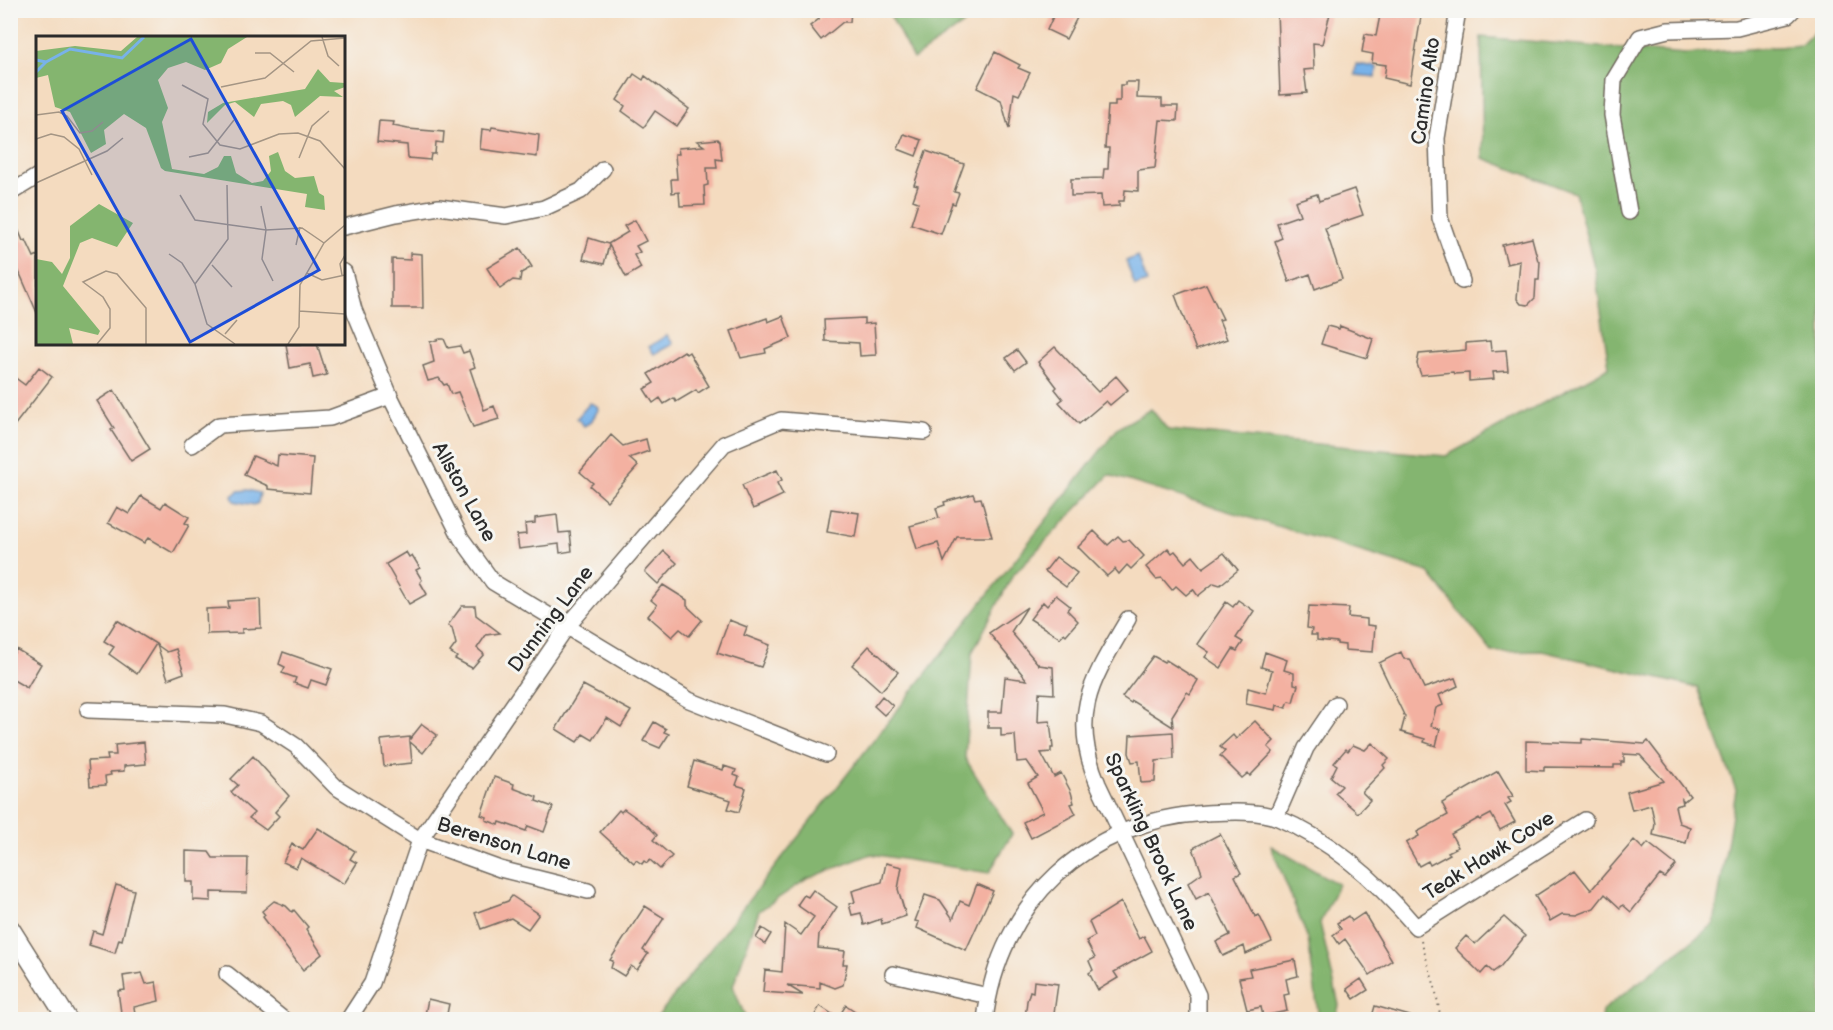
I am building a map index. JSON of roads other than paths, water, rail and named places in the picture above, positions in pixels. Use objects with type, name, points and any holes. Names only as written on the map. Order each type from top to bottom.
[{"type":"street","name":"Camino Alto","points":[[1458,10],[1437,138],[1440,218],[1462,281]]},
{"type":"street","points":[[1629,212],[1612,115],[1614,80],[1640,38],[1668,30],[1737,28],[1788,15],[1793,10]]},
{"type":"street","points":[[345,227],[396,214],[439,207],[506,216],[544,208],[581,191],[603,169]]},
{"type":"street","points":[[10,193],[36,177]]},
{"type":"street","name":"Allston Lane","points":[[345,276],[354,310],[390,396],[461,538],[493,582],[689,700],[826,754]]},
{"type":"street","points":[[192,445],[219,425],[330,418],[390,396]]},
{"type":"street","name":"Dunning Lane","points":[[348,1020],[372,983],[420,840],[566,628],[724,444],[781,420],[924,432]]},
{"type":"street","name":"Sparkling Brook Lane","points":[[1128,619],[1094,677],[1086,701],[1084,724],[1086,751],[1091,768],[1198,995],[1198,1016]]},
{"type":"street","points":[[985,1020],[988,996],[999,956],[1025,910],[1043,887],[1073,860],[1122,830],[1154,820],[1188,814],[1222,812],[1276,818],[1306,748],[1336,704]]},
{"type":"street","name":"Berenson Lane","points":[[88,710],[225,715],[261,723],[296,746],[336,787],[420,840],[500,868],[588,891]]},
{"type":"street","name":"Teak Hawk Cove","points":[[1276,818],[1342,855],[1367,875],[1416,927],[1585,820]]},
{"type":"street","points":[[10,928],[16,950],[68,1020]]},
{"type":"street","points":[[227,974],[284,1020]]},
{"type":"street","points":[[893,974],[988,996]]},
{"type":"water","points":[[1356,64],[1377,67],[1376,77],[1355,75]]},
{"type":"water","points":[[1138,256],[1147,282],[1135,286],[1126,261]]},
{"type":"water","points":[[667,335],[673,344],[654,354],[649,347]]},
{"type":"water","points":[[590,403],[597,406],[598,410],[591,422],[584,426],[577,418]]},
{"type":"water","points":[[248,490],[260,493],[258,503],[254,505],[234,501],[232,496],[238,491]]}]
